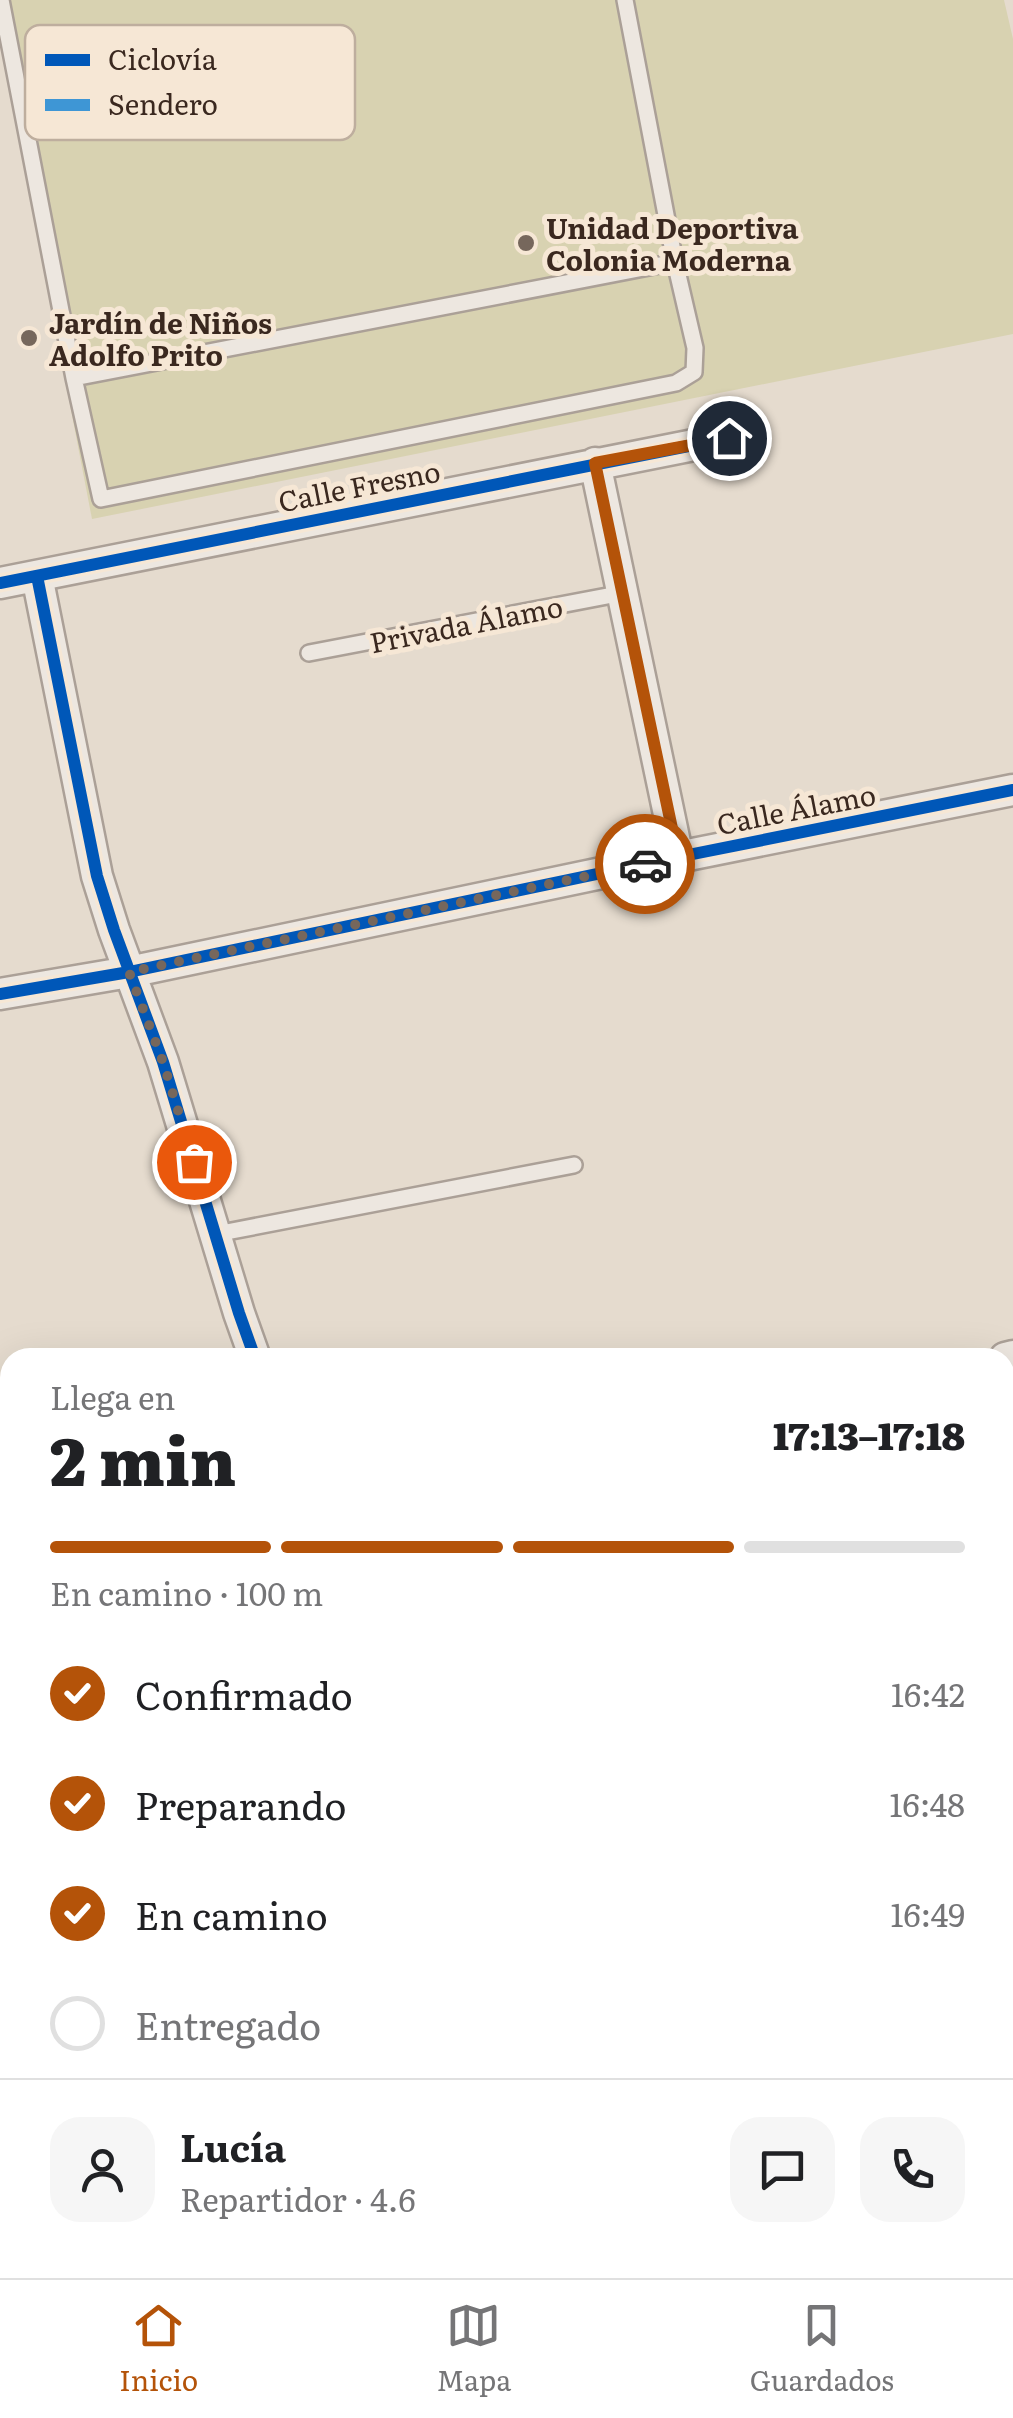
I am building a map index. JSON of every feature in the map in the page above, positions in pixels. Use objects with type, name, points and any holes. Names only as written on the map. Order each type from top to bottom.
[{"type":"street","name":"Calle Fresno","points":[[0,583],[729,438]]},
{"type":"street","points":[[595,463],[678,857]]},
{"type":"street","points":[[37,576],[98,876],[163,1062],[251,1348]]},
{"type":"street","name":"Calle Álamo","points":[[0,994],[129,972],[1013,790]]},
{"type":"lane","points":[[1,0],[25,124]]},
{"type":"lane","points":[[28,140],[101,499],[676,383],[694,372],[695,348],[625,0]]},
{"type":"lane","points":[[74,378],[675,262]]},
{"type":"lane","name":"Privada Álamo","points":[[309,653],[623,593]]},
{"type":"lane","points":[[216,1234],[574,1165]]},
{"type":"shaded area","name":"Unidad Deportiva Colonia Moderna","points":[[0,0],[1004,0],[1013,39],[1013,334],[92,519],[0,41]]},
{"type":"marked path","points":[[595,463],[678,857]]},
{"type":"cycle path","points":[[0,583],[729,438]]},
{"type":"cycle path","points":[[37,576],[97,876],[163,1062],[251,1348]]},
{"type":"cycle path","points":[[0,994],[129,972],[1013,790]]},
{"type":"way so far","points":[[194,1162],[148,1018],[129,972],[645,864]]},
{"type":"place","name":"Unidad Deportiva Colonia Moderna","points":[[526,243]]},
{"type":"place","name":"Jardín de Niños Adolfo Prito","points":[[29,338]]},
{"type":"route","points":[[645,864],[678,857],[595,463],[729,438]]}]
